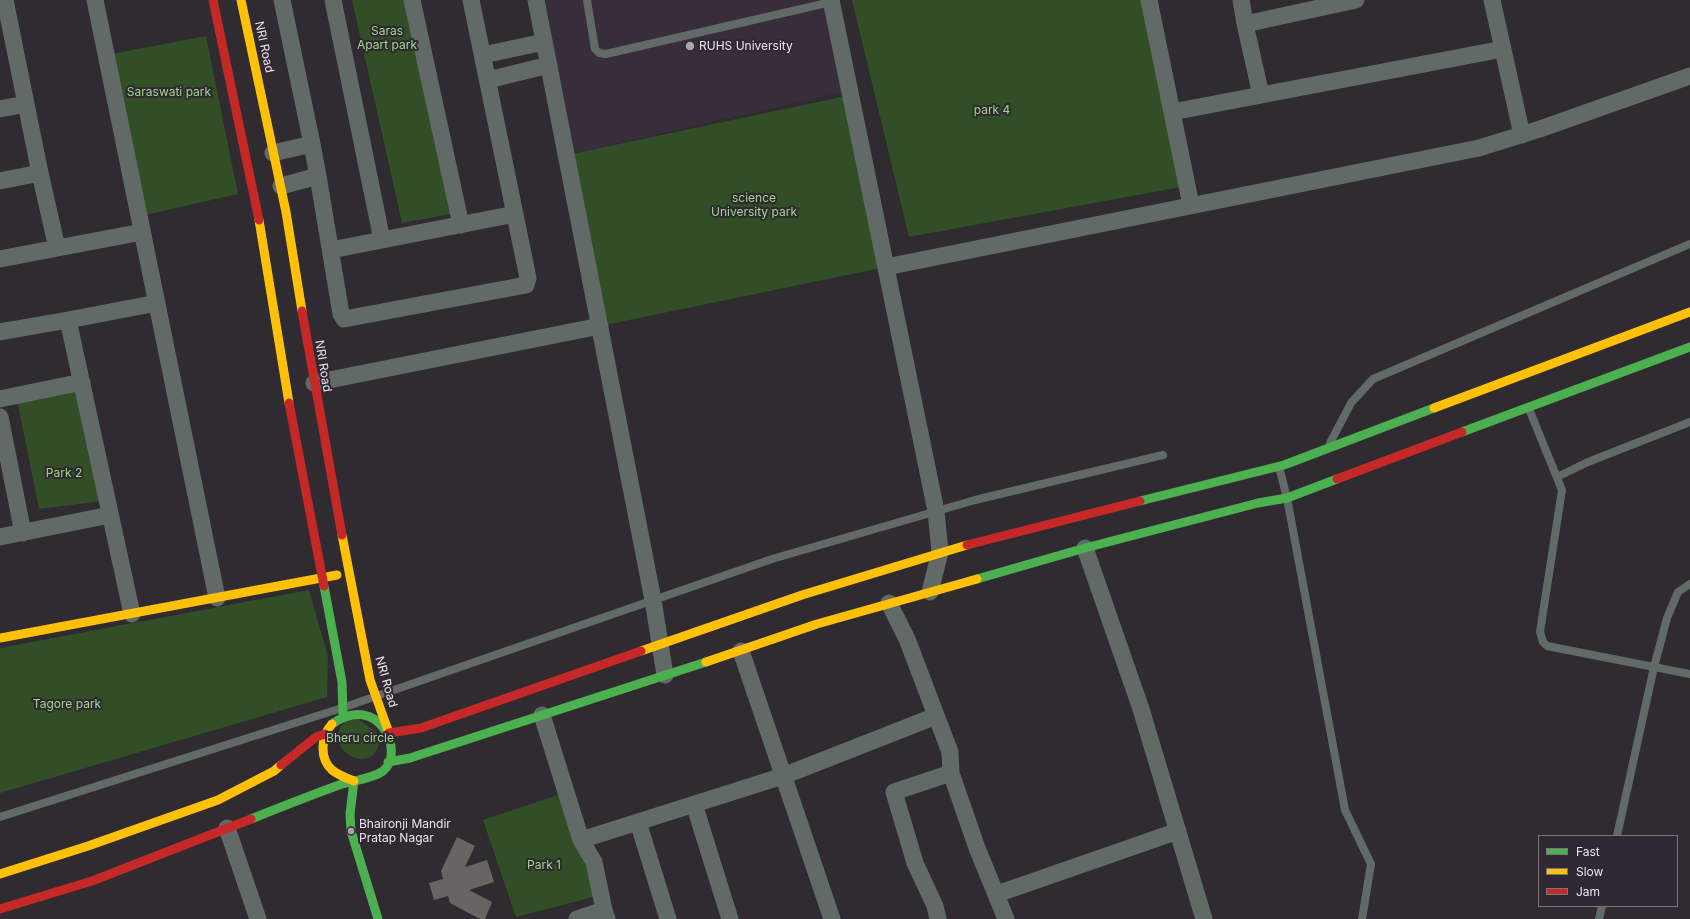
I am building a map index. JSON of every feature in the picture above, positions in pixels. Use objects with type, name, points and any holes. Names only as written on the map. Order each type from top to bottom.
[{"type":"street","points":[[6,0],[40,173],[57,248]]},
{"type":"street","points":[[95,0],[217,598]]},
{"type":"street","points":[[213,0],[258,214],[291,415],[342,682],[342,712],[332,723],[326,734],[323,746],[325,759],[331,770],[354,781]]},
{"type":"street","name":"NRI Road","points":[[242,0],[280,186],[314,384],[370,680],[389,734]]},
{"type":"street","points":[[282,0],[312,144],[341,314],[344,319],[526,285],[528,278],[471,0]]},
{"type":"street","points":[[333,0],[382,240]]},
{"type":"street","points":[[412,0],[461,225]]},
{"type":"street","points":[[536,0],[654,600],[665,675]]},
{"type":"street","points":[[1149,0],[1191,205]]},
{"type":"street","points":[[1241,0],[1261,95]]},
{"type":"street","points":[[1245,24],[1356,0]]},
{"type":"street","points":[[1492,0],[1522,135]]},
{"type":"street","points":[[831,1],[936,511],[940,552],[930,592]]},
{"type":"street","points":[[483,55],[544,42]]},
{"type":"street","points":[[1172,112],[1503,49]]},
{"type":"street","points":[[488,80],[549,65]]},
{"type":"street","points":[[886,267],[1479,148],[1522,135],[1690,76]]},
{"type":"street","points":[[0,109],[26,104]]},
{"type":"street","points":[[273,153],[312,144]]},
{"type":"street","points":[[0,180],[40,173]]},
{"type":"street","points":[[280,186],[318,176]]},
{"type":"street","points":[[331,250],[515,214]]},
{"type":"street","points":[[0,259],[142,232]]},
{"type":"street","points":[[0,332],[157,302]]},
{"type":"street","points":[[389,734],[422,728],[802,595],[940,552],[1278,466],[1327,449],[1690,312]]},
{"type":"street","points":[[68,320],[132,614]]},
{"type":"street","points":[[314,384],[600,326]]},
{"type":"street","points":[[388,762],[410,758],[741,651],[816,624],[1085,548],[1258,503],[1287,498],[1690,347]]},
{"type":"street","points":[[0,399],[82,382]]},
{"type":"street","points":[[0,417],[23,533]]},
{"type":"street","points":[[0,537],[110,515]]},
{"type":"street","points":[[1085,548],[1141,709],[1204,919]]},
{"type":"street","points":[[0,638],[350,572]]},
{"type":"street","points":[[889,603],[907,639],[950,752],[951,773],[977,848],[1006,919]]},
{"type":"street","points":[[741,651],[832,919]]},
{"type":"street","points":[[0,909],[92,881],[321,792],[354,781],[375,777],[388,762],[391,755],[389,734],[381,722],[369,715],[342,712]]},
{"type":"street","points":[[542,715],[581,840],[594,862],[606,915],[576,919]]},
{"type":"street","points":[[581,840],[783,776],[936,716]]},
{"type":"street","points":[[0,874],[88,846],[218,800],[274,771],[298,750],[316,737],[326,734]]},
{"type":"street","points":[[938,919],[935,906],[915,863],[894,792],[951,773]]},
{"type":"street","points":[[351,831],[350,814],[354,781]]},
{"type":"street","points":[[321,792],[335,798]]},
{"type":"street","points":[[694,804],[730,919]]},
{"type":"street","points":[[341,811],[351,831],[378,919]]},
{"type":"street","points":[[638,822],[668,919]]},
{"type":"street","points":[[227,828],[258,919]]},
{"type":"street","points":[[997,894],[1178,831]]},
{"type":"lane","points":[[587,0],[595,49],[599,53],[606,54],[831,1]]},
{"type":"lane","points":[[1327,449],[1350,404],[1373,378],[1690,244]]},
{"type":"lane","points":[[1528,407],[1562,490],[1540,632],[1543,642],[1547,646],[1690,674]]},
{"type":"lane","points":[[1557,476],[1588,462],[1690,422]]},
{"type":"lane","points":[[0,817],[342,712],[376,695],[772,559],[975,500],[1163,455]]},
{"type":"lane","points":[[1278,466],[1287,498],[1345,810],[1371,864],[1362,919]]},
{"type":"lane","points":[[1617,835],[1654,667],[1667,618],[1678,592],[1690,584]]},
{"type":"lane","points":[[1599,919],[1602,907]]},
{"type":"shaded area","name":"RUHS University","points":[[537,0],[824,0],[843,92],[567,155]]},
{"type":"green space","name":"Saras Apart park","points":[[352,0],[404,0],[450,214],[402,223]]},
{"type":"green space","name":"park 4","points":[[852,0],[1142,0],[1181,187],[909,237]]},
{"type":"green space","name":"Saraswati park","points":[[206,36],[238,194],[145,215],[112,54]]},
{"type":"green space","name":"science University park","points":[[851,95],[886,267],[600,326],[567,155]]},
{"type":"green space","name":"Park 2","points":[[78,383],[102,501],[39,509],[17,400]]},
{"type":"green space","name":"Tagore park","points":[[309,590],[328,656],[327,697],[0,793],[0,648]]},
{"type":"green space","name":"Bheru circle","points":[[354,716],[383,737],[377,750],[368,758],[361,759],[347,754],[342,749],[339,742],[338,735],[340,728]]},
{"type":"green space","name":"Park 1","points":[[564,793],[601,895],[516,917],[483,820]]},
{"type":"building","points":[[457,837],[475,846],[465,867],[487,860],[494,882],[469,890],[492,902],[485,919],[480,919],[450,903],[448,896],[434,900],[429,883],[443,879],[441,871]]},
{"type":"traffic: fast","points":[[1462,432],[1690,347]]},
{"type":"traffic: fast","points":[[1140,501],[1284,465],[1434,408]]},
{"type":"traffic: fast","points":[[977,579],[1085,548],[1258,503],[1287,498],[1337,479]]},
{"type":"traffic: fast","points":[[324,586],[342,682],[343,716]]},
{"type":"traffic: fast","points":[[388,762],[410,758],[706,662]]},
{"type":"traffic: fast","points":[[251,819],[330,788],[369,778],[383,771],[389,762],[391,751],[389,740],[384,728],[375,720],[363,715],[349,716],[332,724]]},
{"type":"traffic: fast","points":[[354,781],[350,814],[351,831],[378,919]]},
{"type":"traffic: slow","points":[[241,0],[286,212],[302,311]]},
{"type":"traffic: slow","points":[[259,220],[289,403]]},
{"type":"traffic: slow","points":[[1434,408],[1690,312]]},
{"type":"traffic: slow","points":[[342,535],[370,680],[389,733]]},
{"type":"traffic: slow","points":[[641,651],[802,595],[967,545]]},
{"type":"traffic: slow","points":[[0,638],[337,575]]},
{"type":"traffic: slow","points":[[706,662],[817,624],[977,579]]},
{"type":"traffic: slow","points":[[332,724],[328,729],[324,741],[323,753],[325,759],[334,772],[354,781]]},
{"type":"traffic: slow","points":[[0,874],[88,846],[218,800],[274,771],[281,765]]},
{"type":"traffic: jam","points":[[213,0],[259,220]]},
{"type":"traffic: jam","points":[[302,311],[342,535]]},
{"type":"traffic: jam","points":[[289,403],[324,586]]},
{"type":"traffic: jam","points":[[1337,479],[1462,432]]},
{"type":"traffic: jam","points":[[967,545],[1140,501]]},
{"type":"traffic: jam","points":[[389,733],[421,728],[641,651]]},
{"type":"traffic: jam","points":[[281,765],[316,737],[325,734]]},
{"type":"traffic: jam","points":[[0,909],[92,881],[251,819]]},
{"type":"place","name":"RUHS University","points":[[690,46]]},
{"type":"place","name":"Bhaironji Mandir Pratap Nagar","points":[[351,831]]}]
